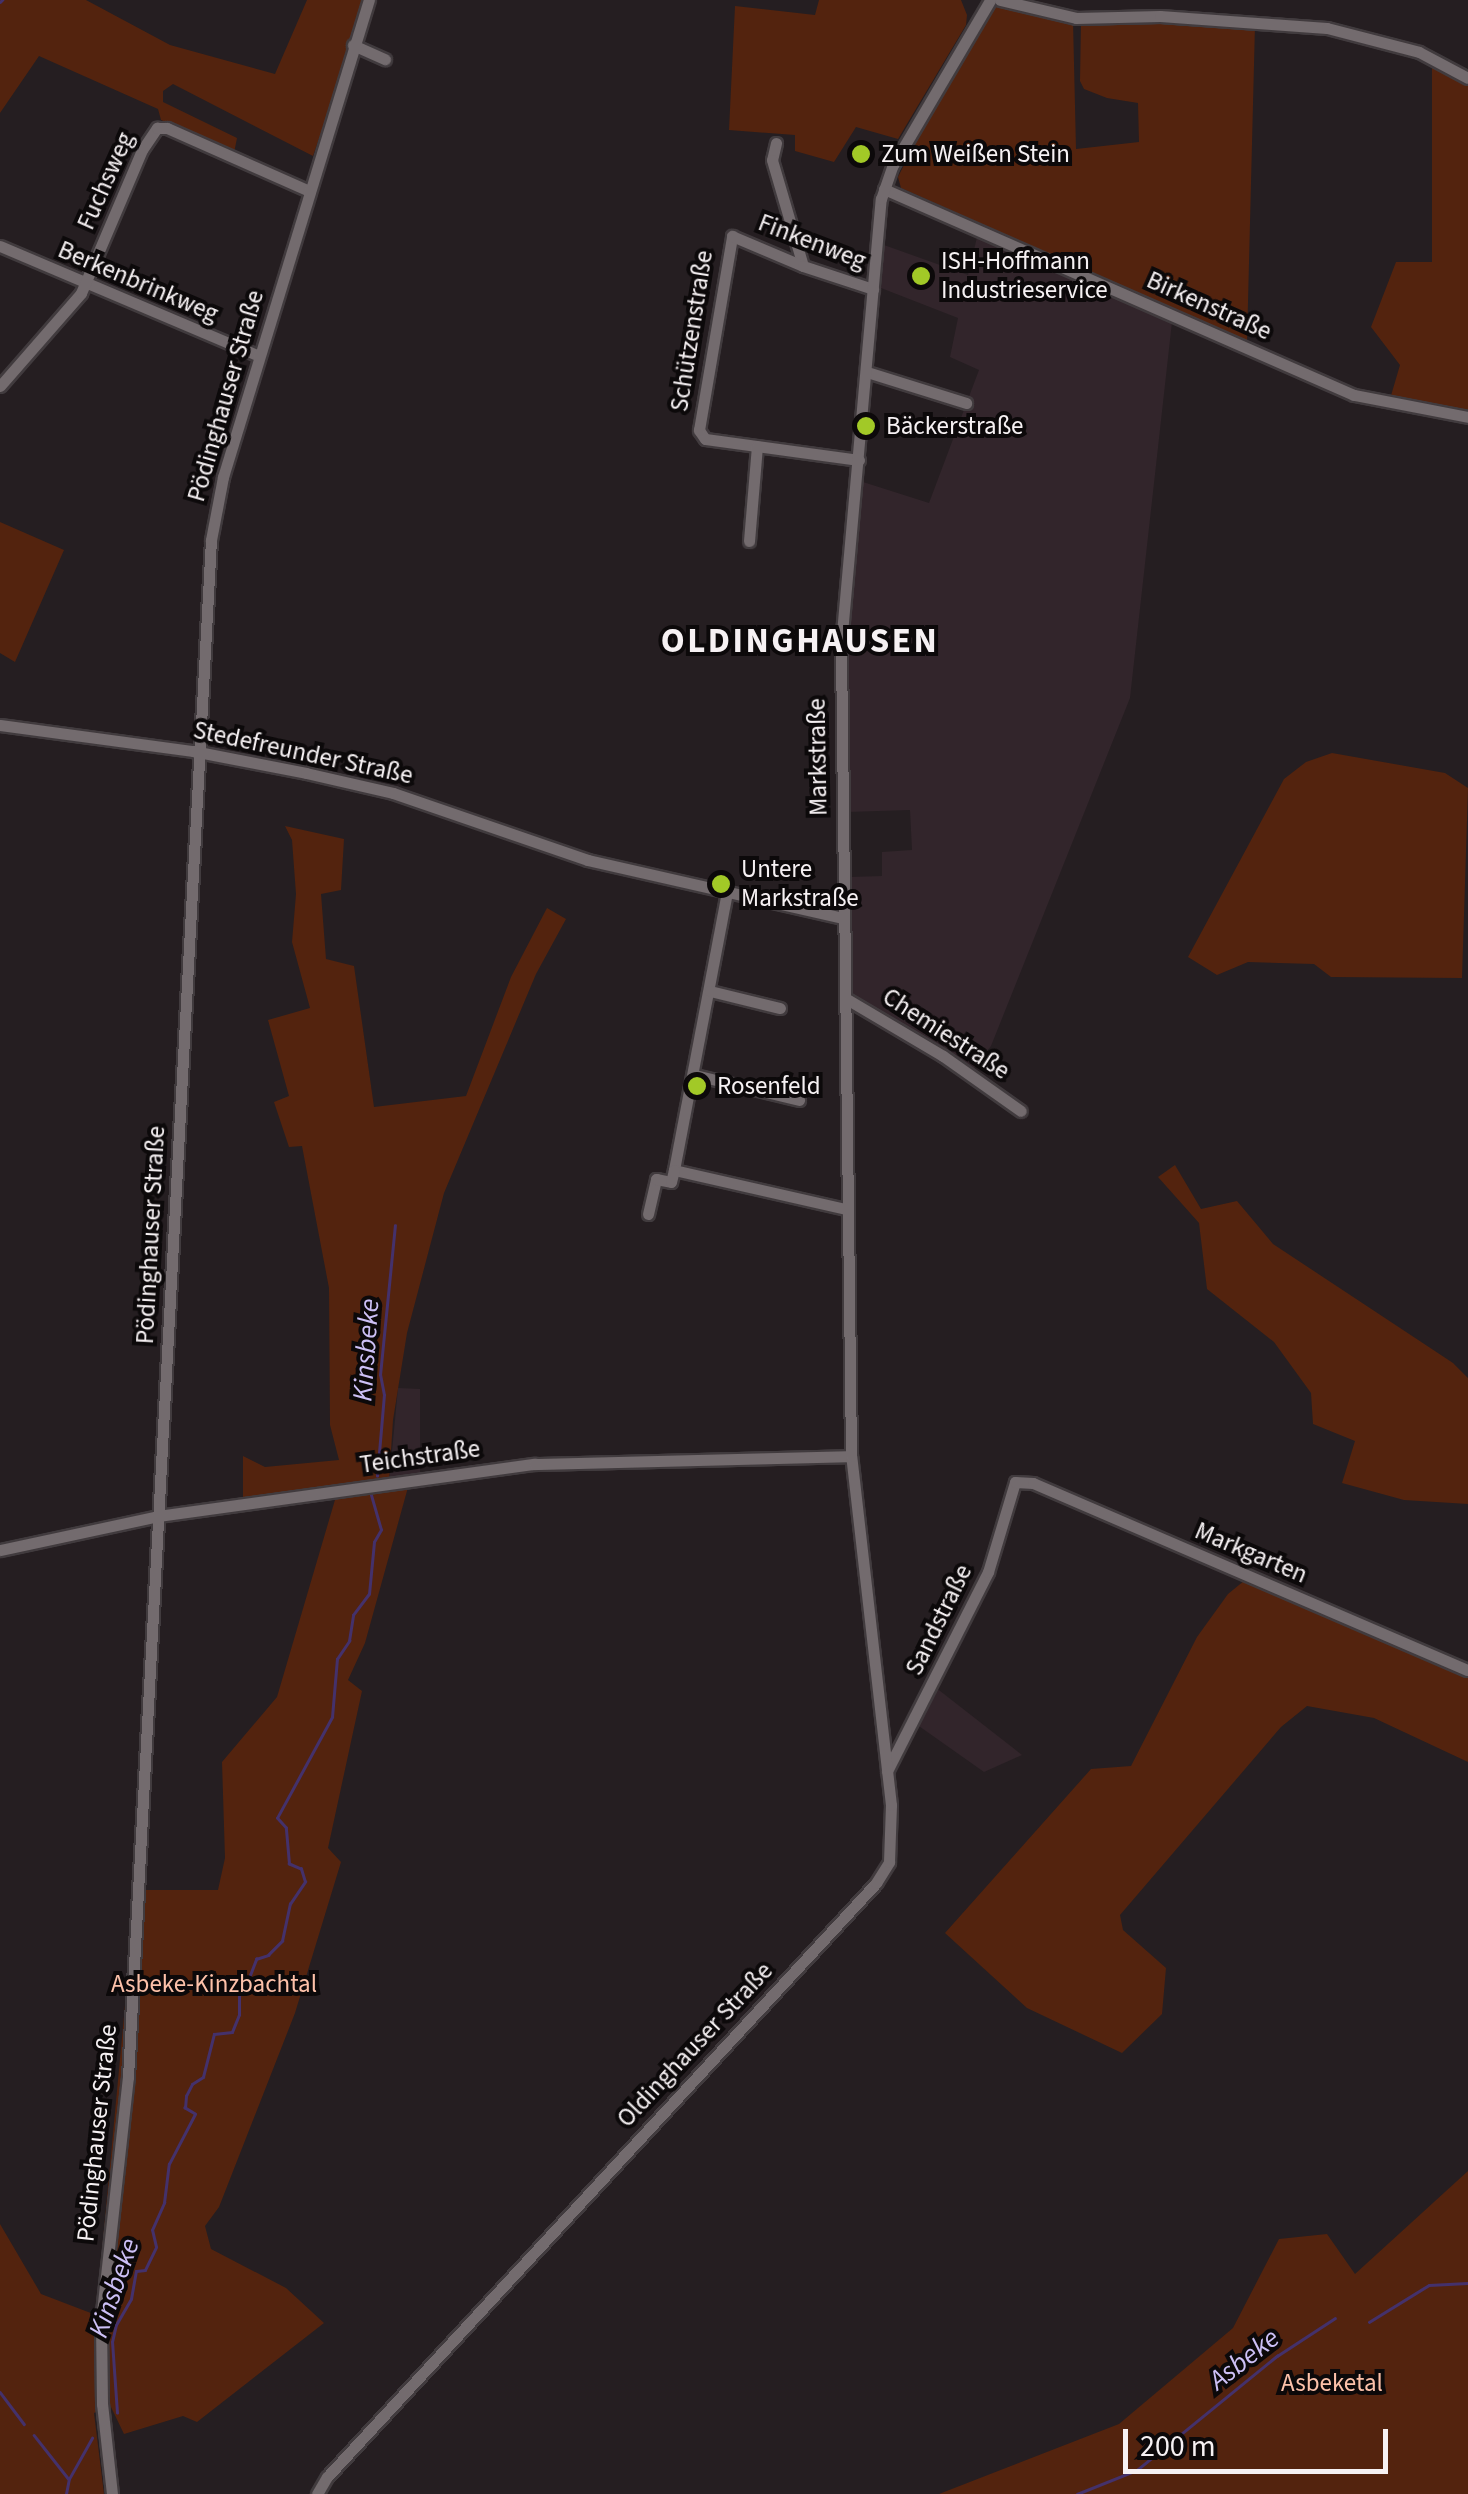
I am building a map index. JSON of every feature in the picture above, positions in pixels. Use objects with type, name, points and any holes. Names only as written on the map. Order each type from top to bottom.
[{"type":"street","name":"Pödinghauser Straße","points":[[112,2494],[102,2404],[101,2321],[128,2077],[213,524],[259,356],[369,0]]},
{"type":"street","points":[[1000,0],[1076,18],[1160,16],[1327,28],[1419,52],[1468,78]]},
{"type":"street","name":"Markstraße","points":[[858,1544],[851,1456],[840,659],[884,189],[893,165],[984,3]]},
{"type":"street","points":[[354,45],[386,59]]},
{"type":"street","name":"Fuchsweg","points":[[0,386],[85,285],[142,150],[156,128],[168,128],[310,190]]},
{"type":"street","points":[[776,144],[772,160],[803,266]]},
{"type":"street","name":"Birkenstraße","points":[[884,189],[1354,396],[1468,417]]},
{"type":"street","name":"Finkenweg","points":[[735,236],[803,266],[873,289]]},
{"type":"street","name":"Schützenstraße","points":[[735,236],[729,240],[702,437],[757,446]]},
{"type":"street","name":"Berkenbrinkweg","points":[[0,246],[259,356]]},
{"type":"street","points":[[868,372],[966,403]]},
{"type":"street","points":[[749,541],[757,446],[859,460]]},
{"type":"street","name":"Stedefreunder Straße","points":[[0,725],[199,753],[393,793],[588,860],[844,918]]},
{"type":"street","points":[[648,1214],[656,1179],[671,1182],[674,1170],[727,892]]},
{"type":"street","points":[[710,991],[780,1008]]},
{"type":"street","name":"Chemiestraße","points":[[846,998],[943,1056],[1021,1111]]},
{"type":"street","points":[[695,1075],[799,1100]]},
{"type":"street","points":[[674,1170],[846,1208]]},
{"type":"street","name":"Teichstraße","points":[[0,1550],[158,1516],[534,1464],[851,1456]]},
{"type":"street","name":"Markgarten","points":[[1015,1482],[1034,1483],[1468,1670]]},
{"type":"street","name":"Sandstraße","points":[[887,1771],[988,1572],[1015,1482]]},
{"type":"street","name":"Oldinghauser Straße","points":[[317,2494],[327,2477],[876,1883],[892,1846],[887,1771],[858,1544]]},
{"type":"shaded area","points":[[978,233],[1172,322],[1130,698],[991,1046],[971,1072],[856,1001],[852,993],[850,877],[882,876],[882,852],[912,850],[910,810],[847,812],[847,632],[863,482],[929,503],[979,370],[950,357],[958,318],[881,288],[884,245],[968,275]]},
{"type":"shaded area","points":[[398,1388],[420,1389],[420,1478],[389,1483]]},
{"type":"shaded area","points":[[935,1687],[1022,1755],[984,1772],[916,1724]]},
{"type":"green space","points":[[0,0],[86,0],[170,45],[275,74],[307,0],[367,0],[313,156],[173,84],[163,91],[163,102],[237,138],[234,153],[161,120],[158,109],[39,56],[0,113]]},
{"type":"green space","points":[[819,0],[961,0],[967,15],[966,25],[898,139],[856,127],[834,162],[795,151],[795,135],[729,130],[735,6],[815,15]]},
{"type":"green space","points":[[997,2],[1073,21],[1076,149],[1139,142],[1138,103],[1107,98],[1084,89],[1080,81],[1081,21],[1255,25],[1247,342],[901,188],[898,177],[916,141]]},
{"type":"green space","points":[[1432,63],[1468,82],[1468,411],[1390,399],[1400,365],[1371,327],[1396,262],[1432,262]]},
{"type":"green space","points":[[0,522],[64,550],[15,662],[0,653]]},
{"type":"green space","points":[[1332,753],[1445,773],[1468,788],[1462,978],[1331,977],[1314,964],[1248,962],[1217,975],[1188,957],[1284,779],[1306,762]]},
{"type":"green space","name":"Asbeke-Kinzbachtal","points":[[285,826],[344,839],[341,890],[321,894],[326,959],[354,966],[374,1107],[466,1096],[511,977],[547,908],[566,919],[536,974],[444,1193],[407,1333],[393,1420],[389,1482],[410,1480],[365,1643],[348,1680],[362,1691],[328,1848],[341,1862],[295,2013],[219,2207],[205,2226],[211,2249],[286,2288],[324,2323],[197,2422],[183,2416],[124,2434],[110,2405],[94,2413],[104,2494],[0,2494],[0,2224],[41,2294],[96,2315],[133,1920],[142,1890],[218,1890],[225,1858],[222,1762],[277,1697],[337,1493],[243,1506],[243,1456],[265,1467],[339,1460],[330,1425],[329,1288],[302,1146],[289,1147],[274,1102],[289,1096],[268,1020],[310,1008],[292,942],[296,894],[292,840]]},
{"type":"green space","points":[[1175,1165],[1201,1209],[1237,1201],[1273,1244],[1453,1363],[1468,1378],[1468,1504],[1404,1500],[1342,1483],[1355,1441],[1313,1424],[1311,1393],[1274,1342],[1207,1289],[1199,1223],[1158,1177]]},
{"type":"green space","points":[[1250,1576],[1468,1663],[1468,1762],[1374,1718],[1307,1706],[1281,1727],[1120,1915],[1123,1930],[1166,1968],[1162,2014],[1122,2053],[1027,2008],[945,1933],[1091,1769],[1131,1766],[1197,1637],[1228,1594]]},
{"type":"green space","name":"Asbeketal","points":[[1468,2171],[1468,2494],[939,2494],[1119,2424],[1233,2328],[1279,2239],[1327,2234],[1355,2274]]},
{"type":"waterway","name":"Kinsbeke","points":[[377,1476],[384,1395],[380,1375],[395,1226]]},
{"type":"waterway","name":"Kinsbeke","points":[[117,2413],[112,2342],[116,2325],[131,2299],[136,2271],[145,2270],[156,2247],[152,2230],[164,2203],[169,2164],[195,2114],[185,2108],[186,2096],[192,2084],[203,2077],[214,2034],[232,2032],[239,2015],[239,1989],[247,1983],[256,1959],[268,1955],[282,1941],[290,1904],[305,1882],[301,1869],[289,1864],[286,1828],[277,1818],[332,1717],[337,1659],[349,1641],[353,1615],[369,1594],[374,1542],[381,1530],[371,1494]]},
{"type":"waterway","name":"Asbeke","points":[[1369,2322],[1429,2285],[1468,2283]]},
{"type":"waterway","name":"Asbeke","points":[[1077,2494],[1137,2470],[1277,2356],[1335,2318]]},
{"type":"waterway","points":[[0,2392],[24,2424]]},
{"type":"waterway","points":[[34,2435],[68,2478]]},
{"type":"waterway","name":"Kinsbeke","points":[[66,2494],[69,2479],[92,2438]]},
{"type":"place","name":"Zum Weißen Stein","points":[[861,154]]},
{"type":"place","name":"ISH-Hoffmann Industrieservice","points":[[921,276]]},
{"type":"place","name":"Bäckerstraße","points":[[866,426]]},
{"type":"place","name":"Untere Markstraße","points":[[721,884]]},
{"type":"place","name":"Rosenfeld","points":[[697,1086]]},
{"type":"district","name":"OLDINGHAUSEN","points":[[800,641]]}]
